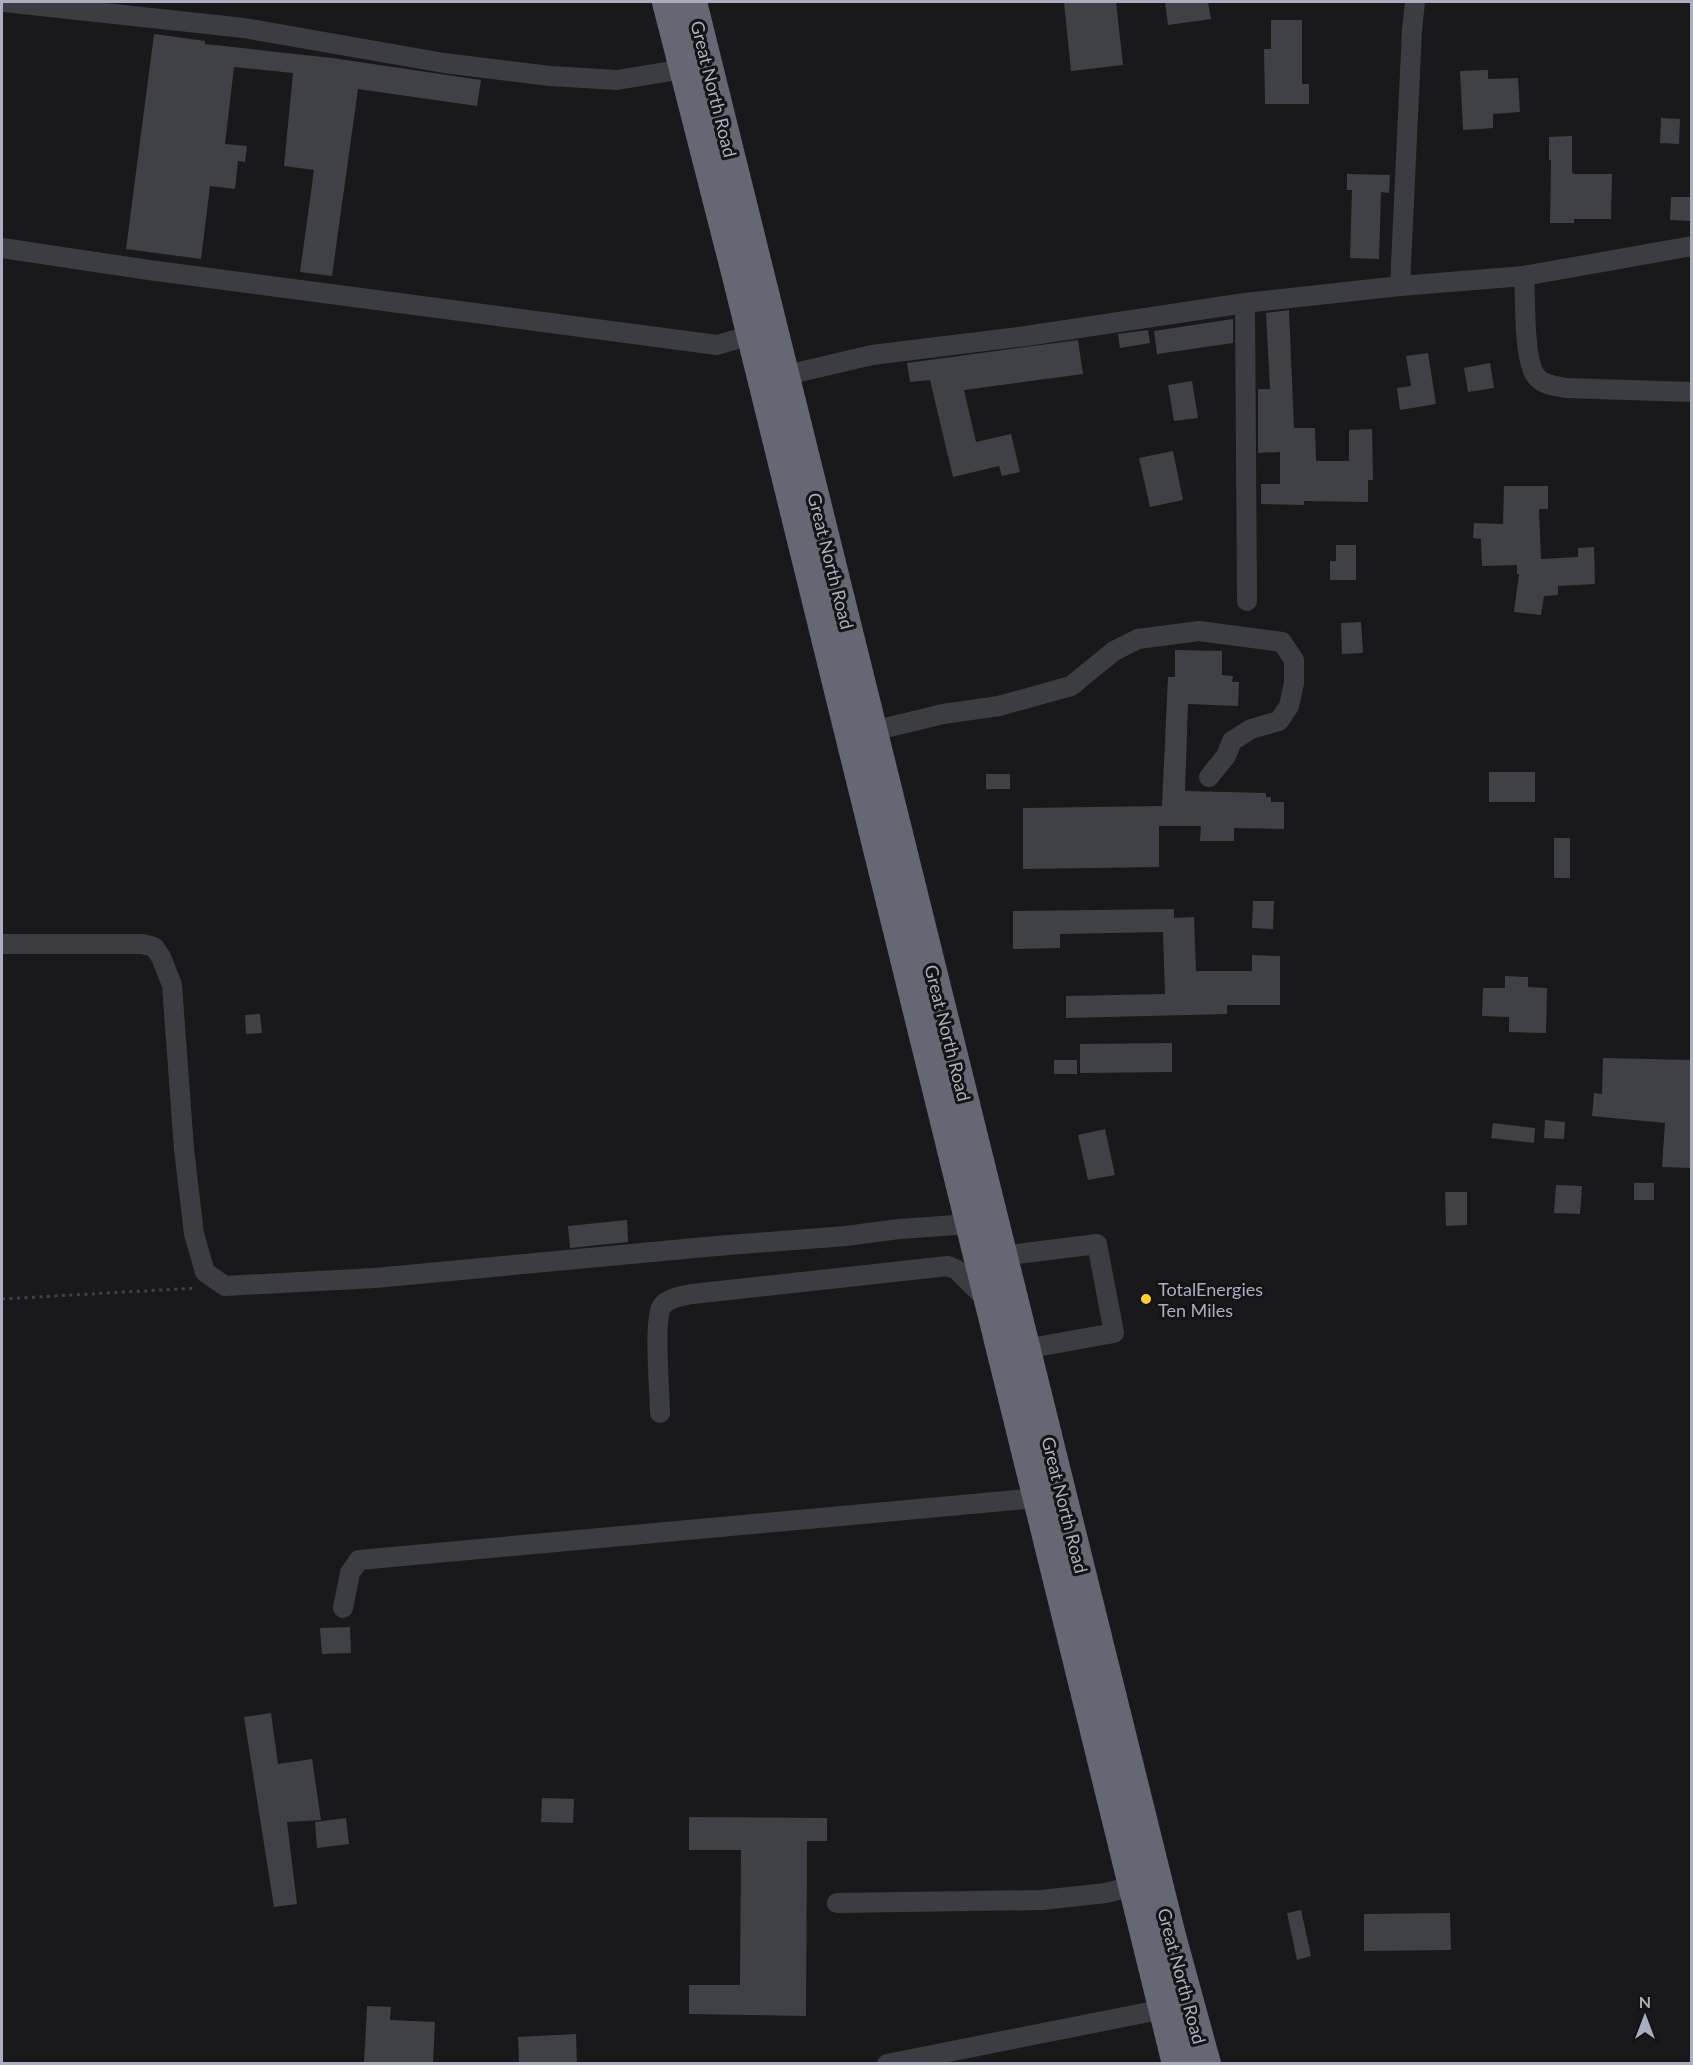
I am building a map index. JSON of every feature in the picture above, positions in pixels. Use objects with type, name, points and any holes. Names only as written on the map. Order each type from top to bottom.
[{"type":"highway","name":"Great North Road","points":[[667,2],[684,69],[774,379],[970,1224],[991,1258],[990,1304],[1014,1351],[1038,1498],[1177,2064]]},
{"type":"highway","name":"Great North Road","points":[[692,2],[762,332]]},
{"type":"highway","name":"Great North Road","points":[[774,379],[873,731],[991,1258],[1014,1351],[1206,2064]]},
{"type":"street","points":[[4,2],[244,28],[444,63],[550,76],[618,80],[684,69]]},
{"type":"street","points":[[1400,286],[1415,2]]},
{"type":"street","points":[[774,379],[872,355],[1026,336],[1245,303],[1400,286],[1524,276],[1692,246]]},
{"type":"street","points":[[2,248],[150,270],[717,345],[762,332]]},
{"type":"street","points":[[1524,276],[1528,362],[1536,378],[1547,384],[1566,388],[1692,392]]},
{"type":"street","points":[[1245,303],[1247,601]]},
{"type":"street","points":[[873,731],[943,714],[999,706],[1071,686],[1114,651],[1138,639],[1199,631],[1282,642],[1294,660],[1294,683],[1289,706],[1279,721],[1251,729],[1232,741],[1226,756],[1209,777]]},
{"type":"street","points":[[2,944],[142,944],[154,947],[162,957],[172,985],[184,1149],[194,1234],[205,1272],[225,1286],[375,1278],[716,1245],[970,1224]]},
{"type":"street","points":[[991,1258],[1097,1244],[1114,1333],[1014,1351]]},
{"type":"street","points":[[660,1413],[658,1325],[661,1307],[669,1300],[692,1294],[948,1266],[957,1270],[990,1304]]},
{"type":"street","points":[[343,1608],[350,1573],[359,1560],[1038,1498]]},
{"type":"street","points":[[837,1903],[1042,1900],[1106,1893],[1133,1886]]},
{"type":"street","points":[[887,2064],[1164,2009]]},
{"type":"path","points":[[2,1299],[225,1286]]},
{"type":"building","points":[[1064,2],[1116,2],[1123,65],[1071,71]]},
{"type":"building","points":[[1165,2],[1208,2],[1211,19],[1168,25]]},
{"type":"building","points":[[1271,20],[1302,20],[1302,84],[1309,84],[1309,104],[1265,104],[1264,49],[1271,49]]},
{"type":"building","points":[[154,34],[205,41],[205,44],[332,58],[481,80],[477,106],[358,89],[332,276],[300,272],[314,170],[284,166],[293,73],[234,67],[225,144],[247,146],[245,162],[238,161],[235,189],[210,186],[201,259],[126,249]]},
{"type":"building","points":[[1488,70],[1488,79],[1518,78],[1520,112],[1493,114],[1493,128],[1463,130],[1460,71]]},
{"type":"building","points":[[1661,118],[1680,119],[1679,144],[1660,143]]},
{"type":"building","points":[[1572,136],[1572,172],[1574,174],[1612,174],[1611,219],[1574,219],[1574,223],[1550,223],[1549,137]]},
{"type":"building","points":[[1347,174],[1390,175],[1389,193],[1381,192],[1379,259],[1350,258],[1352,190],[1347,190]]},
{"type":"building","points":[[1671,197],[1692,197],[1692,221],[1670,220]]},
{"type":"building","points":[[1289,310],[1294,428],[1315,428],[1316,461],[1349,461],[1349,430],[1372,429],[1373,480],[1368,480],[1368,502],[1304,501],[1304,505],[1261,504],[1261,484],[1280,484],[1280,452],[1258,453],[1258,389],[1270,389],[1266,313]]},
{"type":"building","points":[[1233,319],[1233,343],[1157,354],[1154,331]]},
{"type":"building","points":[[1148,330],[1150,343],[1120,348],[1118,334]]},
{"type":"building","points":[[1078,340],[1083,374],[964,390],[976,442],[1011,434],[1020,472],[1002,476],[999,466],[953,477],[930,380],[910,382],[907,363]]},
{"type":"building","points":[[1428,353],[1436,404],[1400,410],[1397,388],[1411,386],[1406,356]]},
{"type":"building","points":[[1490,363],[1494,388],[1468,392],[1464,368]]},
{"type":"building","points":[[1192,381],[1198,418],[1174,421],[1168,385]]},
{"type":"building","points":[[1173,451],[1183,500],[1150,507],[1139,458]]},
{"type":"building","points":[[1504,486],[1548,486],[1548,509],[1539,509],[1541,559],[1578,557],[1578,548],[1594,547],[1595,584],[1558,586],[1558,595],[1544,596],[1541,615],[1514,612],[1519,574],[1517,574],[1517,565],[1482,566],[1481,539],[1473,538],[1474,523],[1503,524]]},
{"type":"building","points":[[1336,545],[1356,545],[1356,580],[1330,580],[1330,561],[1336,561]]},
{"type":"building","points":[[1361,622],[1363,653],[1342,654],[1341,623]]},
{"type":"building","points":[[1175,650],[1222,651],[1222,675],[1233,676],[1232,682],[1239,682],[1238,706],[1188,704],[1185,791],[1266,793],[1266,797],[1271,797],[1271,802],[1284,802],[1284,829],[1234,828],[1234,841],[1200,841],[1201,826],[1159,826],[1159,867],[1023,869],[1023,808],[1162,806],[1168,677],[1175,677]]},
{"type":"building","points":[[1489,772],[1535,772],[1535,802],[1489,802]]},
{"type":"building","points":[[986,774],[1010,774],[1010,789],[986,789]]},
{"type":"building","points":[[1554,838],[1570,838],[1570,878],[1554,878]]},
{"type":"building","points":[[1253,901],[1274,901],[1273,929],[1252,928]]},
{"type":"building","points":[[1174,909],[1174,918],[1194,917],[1196,971],[1252,971],[1252,955],[1280,956],[1280,1005],[1227,1005],[1227,1014],[1066,1018],[1066,996],[1165,994],[1163,932],[1060,934],[1060,948],[1013,949],[1013,911]]},
{"type":"building","points":[[1505,976],[1528,977],[1528,987],[1547,988],[1546,1033],[1509,1032],[1509,1017],[1482,1016],[1483,988],[1505,988]]},
{"type":"building","points":[[260,1014],[262,1033],[246,1034],[245,1015]]},
{"type":"building","points":[[1172,1043],[1172,1072],[1080,1073],[1080,1044]]},
{"type":"building","points":[[1603,1058],[1692,1060],[1692,1168],[1662,1167],[1665,1123],[1592,1116],[1594,1093],[1602,1094]]},
{"type":"building","points":[[1054,1060],[1077,1060],[1077,1074],[1054,1074]]},
{"type":"building","points":[[1545,1120],[1565,1122],[1564,1139],[1544,1138]]},
{"type":"building","points":[[1493,1123],[1535,1128],[1534,1143],[1491,1138]]},
{"type":"building","points":[[1105,1129],[1115,1175],[1088,1180],[1078,1135]]},
{"type":"building","points":[[1634,1183],[1654,1183],[1654,1200],[1634,1200]]},
{"type":"building","points":[[1556,1185],[1582,1186],[1580,1214],[1554,1213]]},
{"type":"building","points":[[1445,1192],[1467,1192],[1467,1225],[1446,1226]]},
{"type":"building","points":[[627,1220],[628,1242],[570,1248],[568,1226]]},
{"type":"building","points":[[350,1627],[351,1653],[322,1654],[320,1628]]},
{"type":"building","points":[[271,1713],[278,1764],[312,1759],[321,1820],[287,1822],[297,1904],[274,1907],[244,1717]]},
{"type":"building","points":[[542,1798],[574,1799],[573,1823],[541,1822]]},
{"type":"building","points":[[689,1817],[827,1818],[827,1841],[807,1841],[806,2016],[689,2014],[689,1985],[740,1985],[741,1850],[689,1850]]},
{"type":"building","points":[[346,1818],[349,1844],[317,1848],[315,1822]]},
{"type":"building","points":[[1301,1910],[1311,1956],[1297,1960],[1287,1913]]},
{"type":"building","points":[[1450,1913],[1451,1950],[1364,1951],[1364,1914]]},
{"type":"building","points":[[367,2006],[391,2007],[390,2020],[435,2022],[433,2064],[364,2064]]},
{"type":"building","points":[[576,2034],[577,2064],[519,2064],[518,2037]]},
{"type":"place","name":"TotalEnergies Ten Miles","points":[[1146,1299]]}]
